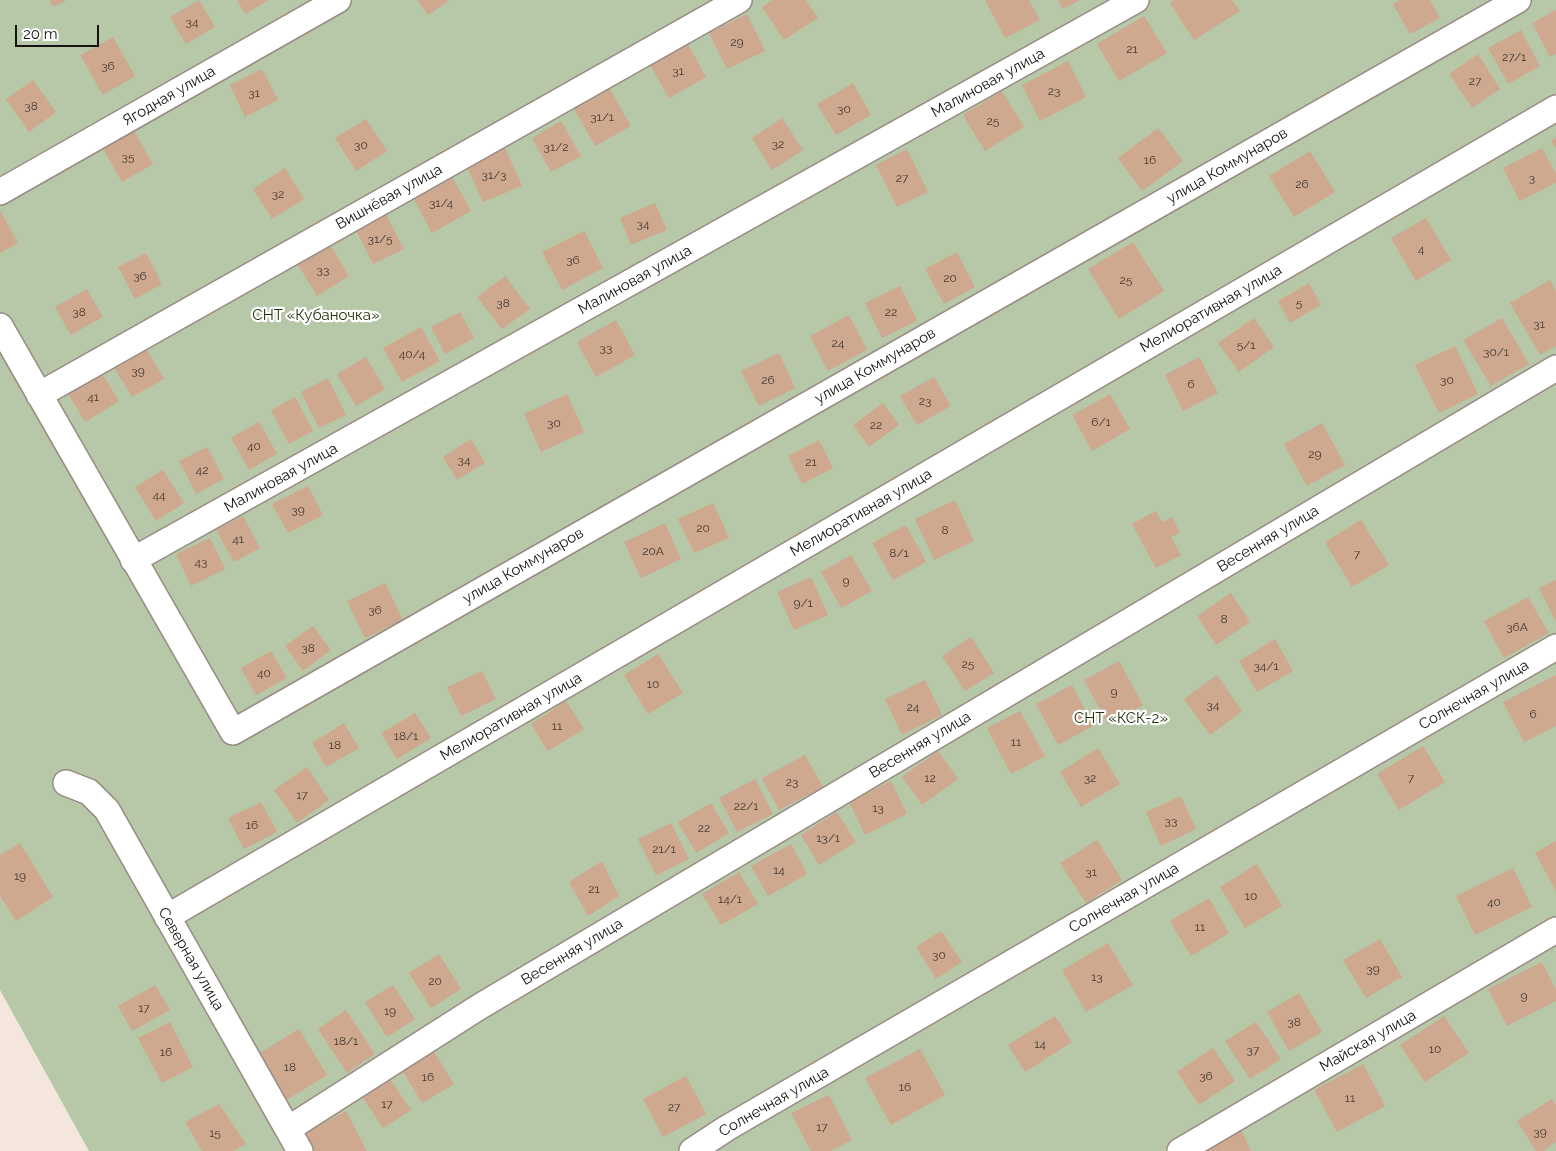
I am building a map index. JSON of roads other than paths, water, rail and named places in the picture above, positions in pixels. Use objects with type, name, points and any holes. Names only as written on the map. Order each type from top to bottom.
[{"type":"street","name":"Ягодная улица","points":[[0,192],[338,0]]},
{"type":"street","name":"Вишнёвая улица","points":[[39,395],[739,0]]},
{"type":"street","name":"Малиновая улица","points":[[133,560],[1136,0]]},
{"type":"street","name":"улица Коммунаров","points":[[133,560],[232,732],[1518,0]]},
{"type":"street","name":"Мелиоративная улица","points":[[167,917],[1556,108]]},
{"type":"street","points":[[0,326],[133,560]]},
{"type":"street","name":"Весенняя улица","points":[[288,1129],[479,1006],[1556,368]]},
{"type":"street","name":"Солнечная улица","points":[[692,1151],[727,1128],[1556,647]]},
{"type":"street","name":"Северная улица","points":[[66,783],[89,792],[107,810],[300,1151]]},
{"type":"street","name":"Майская улица","points":[[1180,1151],[1556,930]]},
{"type":"park label","name":"СНТ «Кубаночка»","points":[[316,315]]},
{"type":"park label","name":"СНТ «КСК-2»","points":[[1121,718]]}]
